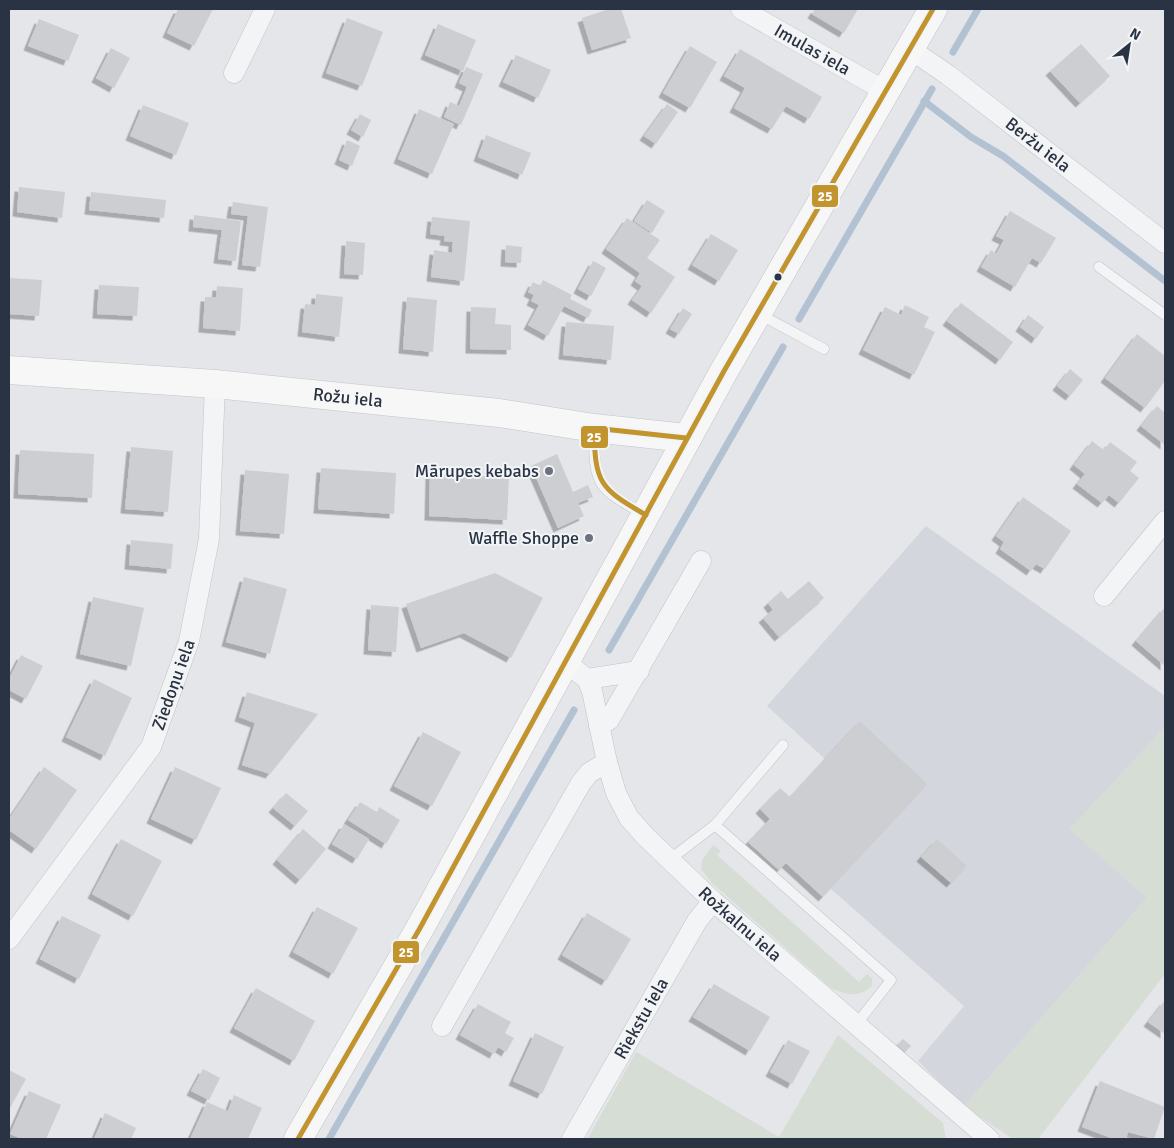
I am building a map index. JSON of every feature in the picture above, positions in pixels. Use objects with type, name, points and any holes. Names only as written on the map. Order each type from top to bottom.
[{"type":"street","points":[[234,72],[265,9]]},
{"type":"street","name":"Imulas iela","points":[[741,9],[885,91]]},
{"type":"street","points":[[298,1139],[420,928],[564,661],[646,515],[686,438],[933,9]]},
{"type":"street","name":"Beržu iela","points":[[910,49],[948,75],[1165,243]]},
{"type":"street","name":"Rožu iela","points":[[9,370],[215,384],[499,413],[594,428],[686,438]]},
{"type":"street","name":"Ziedoņu iela","points":[[9,939],[151,747],[189,641],[209,539],[215,384]]},
{"type":"street","points":[[1104,596],[1165,521]]},
{"type":"street","points":[[599,726],[610,720],[701,561]]},
{"type":"street","points":[[564,661],[587,679],[639,671]]},
{"type":"street","name":"Rožkalnu iela","points":[[587,679],[592,691],[607,762],[616,793],[629,818],[669,860],[713,900],[985,1138]]},
{"type":"street","points":[[442,1026],[581,783],[588,772],[607,762]]},
{"type":"street","name":"Riekstu iela","points":[[572,1139],[697,921],[713,900]]},
{"type":"lane","points":[[1099,267],[1165,315]]},
{"type":"lane","points":[[758,314],[824,349]]},
{"type":"lane","points":[[594,428],[594,465],[601,485],[613,497],[646,515]]},
{"type":"lane","points":[[669,860],[714,825],[783,745]]},
{"type":"lane","points":[[714,825],[891,980],[856,1026]]},
{"type":"shaded area","points":[[926,526],[1165,696],[1165,727],[1070,829],[1147,898],[964,1106],[918,1061],[964,1006],[831,889],[928,784],[860,721],[825,759],[767,706]]},
{"type":"shaded area","points":[[1165,727],[1165,974],[1038,1139],[1013,1139],[964,1106],[1147,898],[1069,829]]},
{"type":"shaded area","points":[[713,845],[721,851],[717,855],[859,982],[867,974],[872,978],[872,986],[857,994],[831,988],[712,883],[701,869],[702,860]]},
{"type":"shaded area","points":[[838,1035],[943,1123],[946,1139],[588,1138],[636,1052],[779,1137]]},
{"type":"building","points":[[178,9],[213,9],[194,46],[167,33]]},
{"type":"building","points":[[609,9],[621,9],[631,38],[592,50],[582,18]]},
{"type":"building","points":[[815,9],[858,9],[844,33],[812,14]]},
{"type":"building","points":[[347,18],[383,32],[362,86],[326,73]]},
{"type":"building","points":[[39,19],[79,35],[68,61],[28,46]]},
{"type":"building","points":[[438,24],[476,40],[463,71],[425,55]]},
{"type":"building","points":[[1081,44],[1110,76],[1080,103],[1050,71]]},
{"type":"building","points":[[690,46],[717,62],[690,108],[663,93]]},
{"type":"building","points":[[111,48],[130,58],[114,88],[96,78]]},
{"type":"building","points":[[740,49],[822,97],[809,119],[786,106],[772,129],[734,108],[745,88],[724,76]]},
{"type":"building","points":[[516,55],[551,70],[538,98],[503,82]]},
{"type":"building","points":[[466,67],[483,74],[461,125],[444,117],[450,102],[459,106],[467,87],[459,83]]},
{"type":"building","points":[[667,104],[678,112],[656,144],[644,136]]},
{"type":"building","points":[[143,105],[189,123],[176,155],[130,136]]},
{"type":"building","points":[[419,109],[454,124],[432,174],[398,159]]},
{"type":"building","points":[[360,114],[371,120],[363,137],[351,130]]},
{"type":"building","points":[[486,135],[531,153],[522,175],[478,157]]},
{"type":"building","points":[[347,140],[360,146],[352,166],[339,160]]},
{"type":"building","points":[[19,187],[65,192],[62,218],[17,212]]},
{"type":"building","points":[[91,192],[166,200],[164,218],[89,210]]},
{"type":"building","points":[[647,200],[665,211],[652,233],[634,221]]},
{"type":"building","points":[[233,202],[268,207],[260,267],[242,265],[248,216],[231,214]]},
{"type":"building","points":[[1010,211],[1056,238],[1041,263],[1032,258],[1015,287],[981,267],[991,250],[996,254],[1004,240],[996,236]]},
{"type":"building","points":[[194,215],[241,221],[236,261],[218,259],[222,230],[193,227]]},
{"type":"building","points":[[432,217],[470,221],[464,281],[431,277],[434,250],[452,253],[453,242],[444,241],[445,236],[430,234]]},
{"type":"building","points":[[627,218],[660,240],[647,258],[675,277],[651,313],[632,300],[642,286],[635,281],[640,273],[606,249]]},
{"type":"building","points":[[711,234],[738,250],[719,281],[692,265]]},
{"type":"building","points":[[346,241],[365,243],[363,275],[344,274]]},
{"type":"building","points":[[506,245],[522,247],[521,263],[505,262]]},
{"type":"building","points":[[593,261],[606,268],[591,296],[578,289]]},
{"type":"building","points":[[9,278],[42,280],[39,316],[9,314]]},
{"type":"building","points":[[543,280],[572,295],[570,299],[592,310],[588,318],[564,306],[548,336],[528,325],[539,305],[531,301],[534,295],[528,292],[533,282],[540,286]]},
{"type":"building","points":[[99,285],[139,287],[137,316],[97,314]]},
{"type":"building","points":[[217,286],[243,288],[240,331],[203,328],[205,297],[216,297]]},
{"type":"building","points":[[316,294],[343,297],[339,337],[302,332],[305,304],[315,305]]},
{"type":"building","points":[[407,297],[437,300],[433,352],[403,349]]},
{"type":"building","points":[[961,303],[1013,342],[1000,360],[947,321]]},
{"type":"building","points":[[905,305],[929,317],[924,327],[935,332],[914,375],[863,350],[885,307],[901,315]]},
{"type":"building","points":[[471,307],[496,308],[495,324],[511,325],[511,350],[470,349]]},
{"type":"building","points":[[683,308],[692,314],[679,334],[670,329]]},
{"type":"building","points":[[1028,315],[1044,327],[1036,339],[1020,327]]},
{"type":"building","points":[[566,322],[614,326],[611,360],[563,355]]},
{"type":"building","points":[[1137,334],[1165,356],[1165,381],[1145,408],[1105,378]]},
{"type":"building","points":[[1070,369],[1083,380],[1070,396],[1057,386]]},
{"type":"building","points":[[1157,406],[1165,413],[1165,445],[1141,426]]},
{"type":"building","points":[[1092,441],[1104,450],[1110,442],[1137,462],[1130,471],[1139,478],[1119,503],[1109,495],[1102,503],[1077,484],[1085,474],[1074,465]]},
{"type":"building","points":[[131,447],[173,451],[168,512],[125,509]]},
{"type":"building","points":[[20,450],[94,454],[92,498],[18,494]]},
{"type":"building","points":[[557,454],[573,492],[588,485],[593,497],[578,503],[584,516],[558,528],[531,466]]},
{"type":"building","points":[[321,468],[396,473],[394,514],[318,509]]},
{"type":"building","points":[[245,470],[289,474],[284,534],[240,531]]},
{"type":"building","points":[[430,474],[509,477],[507,520],[429,516]]},
{"type":"building","points":[[1023,497],[1071,531],[1045,569],[1036,564],[1031,571],[1000,549],[1004,542],[996,536]]},
{"type":"building","points":[[131,540],[173,544],[171,569],[129,565]]},
{"type":"building","points":[[495,573],[543,598],[511,658],[464,633],[421,648],[406,604]]},
{"type":"building","points":[[244,577],[287,589],[270,654],[226,642]]},
{"type":"building","points":[[809,581],[824,598],[779,637],[763,618],[773,610],[768,603],[781,591],[788,599]]},
{"type":"building","points":[[93,597],[144,608],[131,666],[80,654]]},
{"type":"building","points":[[371,605],[399,607],[396,652],[368,650]]},
{"type":"building","points":[[1165,607],[1165,666],[1136,641]]},
{"type":"building","points":[[21,655],[43,666],[26,699],[9,690],[9,679]]},
{"type":"building","points":[[94,679],[132,698],[105,756],[66,737]]},
{"type":"building","points":[[247,692],[318,714],[270,774],[242,765],[255,723],[239,717]]},
{"type":"building","points":[[860,721],[928,784],[823,897],[786,863],[779,870],[748,842],[770,819],[760,809],[780,788],[790,797]]},
{"type":"building","points":[[423,732],[461,752],[432,806],[394,786]]},
{"type":"building","points":[[44,767],[77,790],[36,849],[9,830],[9,819]]},
{"type":"building","points":[[175,767],[221,788],[196,840],[151,819]]},
{"type":"building","points":[[286,793],[308,811],[295,826],[273,808]]},
{"type":"building","points":[[360,802],[377,812],[379,807],[400,820],[386,844],[348,820]]},
{"type":"building","points":[[344,824],[369,839],[357,859],[332,844]]},
{"type":"building","points":[[303,829],[326,849],[300,880],[277,860]]},
{"type":"building","points":[[121,839],[162,861],[133,916],[92,894]]},
{"type":"building","points":[[937,839],[967,866],[951,883],[921,857]]},
{"type":"building","points":[[317,907],[358,928],[333,974],[293,952]]},
{"type":"building","points":[[587,913],[631,939],[606,981],[562,955]]},
{"type":"building","points":[[62,916],[101,935],[79,979],[40,959]]},
{"type":"building","points":[[714,984],[770,1017],[750,1051],[693,1017]]},
{"type":"building","points":[[256,988],[315,1021],[294,1061],[234,1028]]},
{"type":"building","points":[[1165,1000],[1165,1034],[1148,1022]]},
{"type":"building","points":[[478,1004],[511,1022],[505,1033],[514,1038],[506,1052],[498,1047],[494,1054],[460,1035]]},
{"type":"building","points":[[535,1033],[564,1047],[542,1094],[513,1081]]},
{"type":"building","points":[[903,1039],[911,1046],[905,1052],[897,1045]]},
{"type":"building","points":[[788,1040],[810,1051],[792,1084],[770,1072]]},
{"type":"building","points":[[203,1069],[220,1078],[209,1100],[191,1091]]},
{"type":"building","points":[[9,1070],[26,1079],[9,1110]]},
{"type":"building","points":[[1100,1081],[1165,1107],[1154,1139],[1128,1132],[1126,1139],[1114,1139],[1082,1127]]},
{"type":"building","points":[[29,1091],[61,1105],[46,1139],[22,1139],[10,1134]]},
{"type":"building","points":[[234,1095],[262,1108],[248,1139],[190,1139],[207,1102],[228,1111]]},
{"type":"building","points":[[105,1113],[136,1128],[131,1139],[94,1139]]},
{"type":"waterway","points":[[953,52],[978,9]]},
{"type":"waterway","points":[[799,319],[932,89]]},
{"type":"waterway","points":[[924,101],[971,137],[1003,156],[1165,281]]},
{"type":"waterway","points":[[609,650],[783,347]]},
{"type":"waterway","points":[[329,1139],[574,710]]},
{"type":"transit line","name":"25","points":[[298,1139],[420,928],[724,371],[933,9]]},
{"type":"transit line","name":"25","points":[[646,515],[618,498],[603,482],[598,473],[594,428],[686,438]]},
{"type":"place","name":"Mārupes kebabs","points":[[549,471]]},
{"type":"place","name":"Waffle Shoppe","points":[[589,538]]}]
